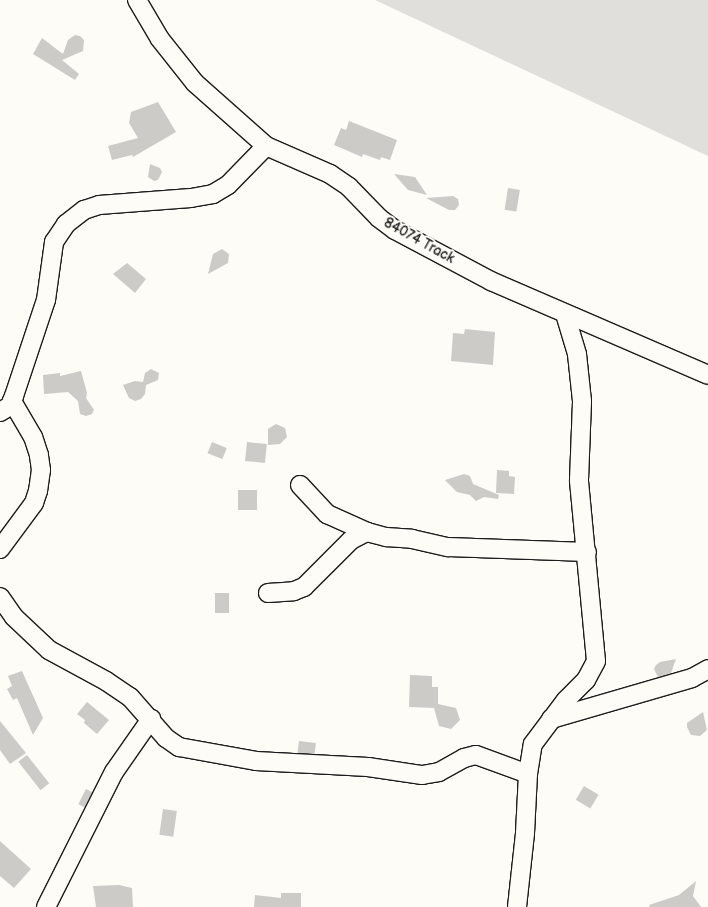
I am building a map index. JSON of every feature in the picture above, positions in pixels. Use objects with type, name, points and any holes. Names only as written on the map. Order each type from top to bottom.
[{"type":"street","name":"84074 Track","points":[[137,0],[166,47],[195,83],[266,146],[330,174],[349,187],[379,218],[395,230],[491,281],[708,375]]},
{"type":"street","points":[[0,549],[34,503],[38,491],[39,455],[33,437],[6,407],[46,300],[54,242],[66,224],[84,210],[99,206],[191,198],[213,194],[228,185],[266,146]]},
{"type":"street","points":[[517,907],[525,832],[528,774],[533,744],[551,719],[586,680],[596,661],[579,480],[582,401],[577,354],[565,314]]},
{"type":"street","points":[[300,485],[328,514],[367,532],[448,547],[587,552]]},
{"type":"street","points":[[268,592],[294,591],[304,587],[352,540],[367,532]]},
{"type":"street","points":[[0,597],[14,617],[49,650],[106,681],[130,697],[166,738],[179,747],[256,761],[350,766],[430,775],[464,758],[476,755],[528,774]]},
{"type":"street","points":[[551,719],[692,678],[708,669]]},
{"type":"street","points":[[46,907],[114,772],[151,720]]},
{"type":"shaded area","points":[[375,0],[708,0],[708,156]]},
{"type":"building","points":[[75,35],[80,36],[84,40],[83,51],[62,60],[79,74],[75,80],[33,54],[42,38],[63,54],[68,40]]},
{"type":"building","points":[[158,102],[176,132],[133,157],[132,155],[112,160],[108,146],[138,138],[129,123],[131,112]]},
{"type":"building","points":[[349,121],[397,140],[390,160],[381,157],[380,160],[363,154],[362,157],[334,145],[341,128],[346,130]]},
{"type":"building","points":[[150,164],[160,168],[162,172],[158,180],[154,181],[148,177]]},
{"type":"building","points":[[394,174],[415,177],[427,195],[408,190]]},
{"type":"building","points":[[508,188],[520,190],[516,212],[505,210]]},
{"type":"building","points":[[453,196],[458,199],[459,205],[455,210],[449,210],[426,198]]},
{"type":"building","points":[[222,249],[229,254],[228,263],[208,274],[213,254]]},
{"type":"building","points":[[127,263],[146,279],[135,293],[113,274]]},
{"type":"building","points":[[465,329],[495,332],[493,365],[451,361],[453,333],[464,334]]},
{"type":"building","points":[[151,369],[159,373],[158,380],[146,385],[145,394],[141,399],[135,401],[129,398],[123,385],[135,381],[143,382],[145,373]]},
{"type":"building","points":[[81,371],[87,393],[86,398],[94,410],[92,414],[86,416],[80,414],[78,401],[68,392],[44,394],[43,375],[60,373],[60,376]]},
{"type":"building","points":[[276,424],[285,428],[287,437],[280,444],[268,445],[268,429]]},
{"type":"building","points":[[212,442],[227,448],[222,459],[208,453]]},
{"type":"building","points":[[247,442],[267,444],[265,463],[245,461]]},
{"type":"building","points":[[497,470],[509,471],[509,476],[515,477],[514,494],[496,493]]},
{"type":"building","points":[[464,474],[470,476],[473,484],[499,495],[498,499],[484,497],[476,501],[470,495],[457,492],[445,480]]},
{"type":"building","points":[[238,490],[257,490],[257,510],[238,510]]},
{"type":"building","points":[[215,593],[229,593],[229,613],[215,613]]},
{"type":"building","points":[[676,659],[671,673],[658,677],[654,669],[656,665],[660,662]]},
{"type":"building","points":[[22,671],[43,718],[33,735],[17,698],[13,700],[7,689],[12,686],[8,676]]},
{"type":"building","points":[[410,675],[432,676],[432,687],[438,687],[438,704],[456,708],[460,720],[451,729],[439,726],[434,708],[409,707]]},
{"type":"building","points":[[87,702],[109,720],[97,734],[77,714]]},
{"type":"building","points":[[703,712],[707,730],[700,736],[691,735],[687,723]]},
{"type":"building","points":[[0,721],[26,753],[10,764],[0,750]]},
{"type":"building","points":[[299,741],[316,743],[314,755],[298,753]]},
{"type":"building","points":[[27,755],[49,783],[40,790],[18,762]]},
{"type":"building","points":[[584,786],[599,795],[590,808],[576,800]]},
{"type":"building","points":[[86,789],[92,792],[85,807],[78,804]]},
{"type":"building","points":[[163,809],[177,811],[173,837],[159,835]]},
{"type":"building","points":[[0,841],[31,869],[14,888],[0,876]]},
{"type":"building","points":[[696,881],[693,896],[701,907],[650,907],[649,905],[679,895]]},
{"type":"building","points":[[119,885],[132,888],[133,907],[96,907],[93,886]]},
{"type":"building","points":[[281,893],[301,893],[301,907],[254,907],[255,895],[281,898]]}]
